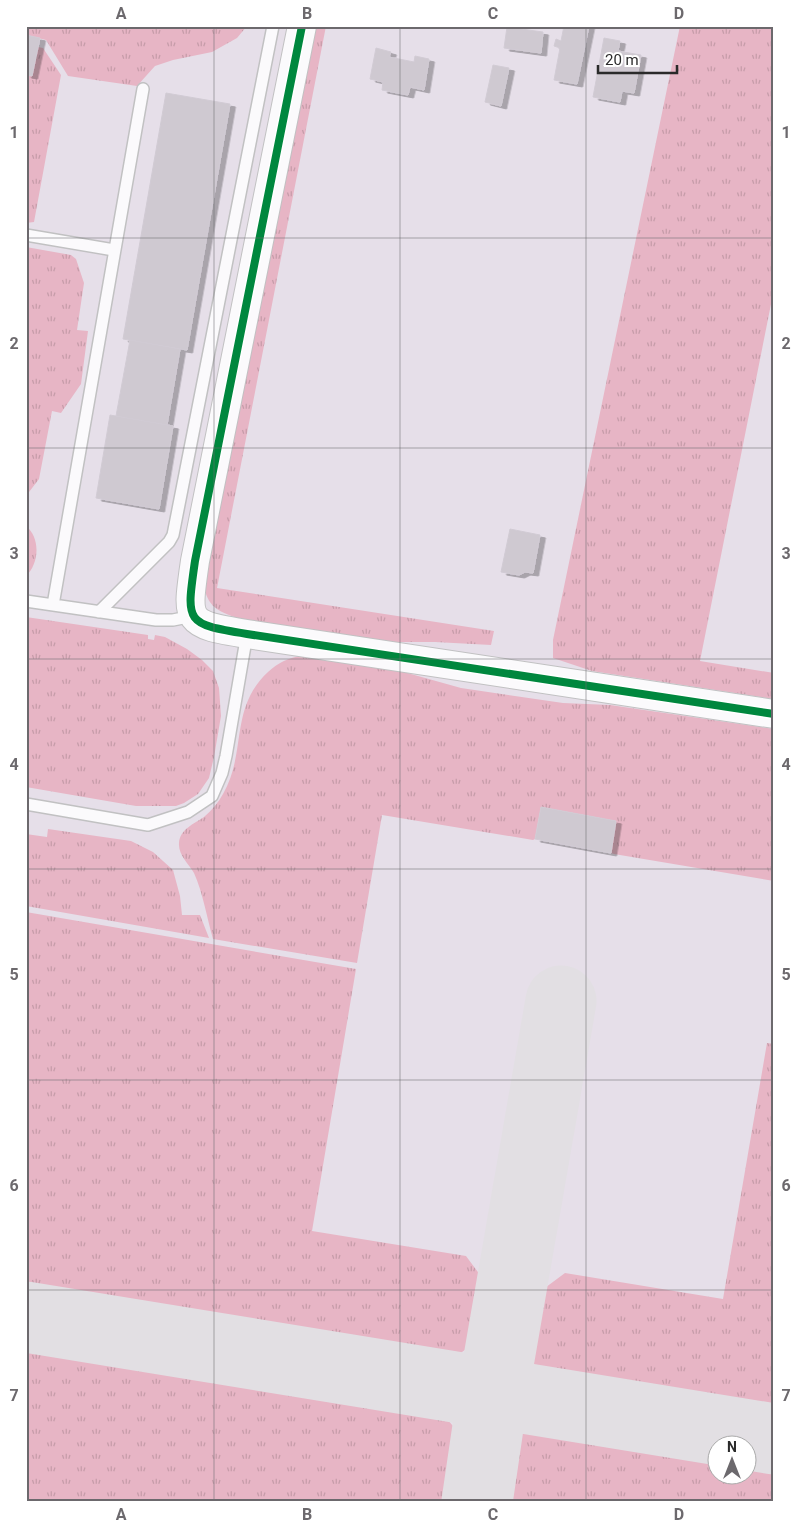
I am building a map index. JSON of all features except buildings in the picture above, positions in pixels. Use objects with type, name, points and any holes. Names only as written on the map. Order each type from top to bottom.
[{"type":"street","points":[[302,26],[195,561],[191,588],[191,605],[196,621],[203,626],[247,634],[774,714]]},
{"type":"lane","points":[[99,612],[169,542],[173,535],[273,26]]},
{"type":"lane","points":[[53,605],[143,89]]},
{"type":"lane","points":[[26,235],[114,250]]},
{"type":"lane","points":[[26,601],[156,620],[173,620],[193,616]]},
{"type":"lane","points":[[26,804],[148,825],[188,812],[212,796],[222,774],[226,756],[247,634]]},
{"type":"green space","points":[[26,26],[247,26],[237,38],[212,52],[173,60],[155,66],[137,86],[68,76],[46,40],[26,35]]},
{"type":"green space","points":[[313,26],[326,26],[217,588],[494,631],[491,645],[395,642],[240,619],[218,610],[206,595],[204,578]]},
{"type":"green space","points":[[680,26],[774,26],[774,289],[700,661],[774,673],[774,699],[592,671],[553,658],[553,640]]},
{"type":"green space","points":[[38,47],[43,48],[61,75],[34,222],[26,223],[26,75],[32,76]]},
{"type":"green space","points":[[26,247],[71,255],[76,259],[84,283],[77,330],[88,331],[81,384],[61,413],[52,411],[39,479],[26,496]]},
{"type":"green space","points":[[26,526],[34,537],[36,558],[34,565],[26,576]]},
{"type":"green space","points":[[26,617],[148,635],[148,639],[154,640],[155,635],[165,637],[187,649],[213,671],[219,688],[221,716],[209,778],[198,794],[176,806],[136,806],[26,787]]},
{"type":"green space","points":[[302,656],[393,669],[461,688],[563,703],[610,705],[774,729],[774,881],[614,854],[611,853],[616,821],[541,807],[535,839],[533,840],[382,815],[357,963],[213,939],[194,873],[180,851],[180,838],[188,827],[210,812],[223,794],[235,763],[243,716],[248,700],[256,686],[276,666],[288,659]]},
{"type":"green space","points":[[48,829],[131,841],[153,852],[173,870],[180,896],[182,915],[200,915],[209,938],[26,906],[26,834],[47,837]]},
{"type":"green space","points":[[26,912],[356,969],[312,1231],[466,1256],[489,1287],[490,1297],[483,1337],[448,1362],[26,1292]]},
{"type":"green space","points":[[767,1043],[774,1044],[774,1414],[516,1373],[530,1299],[565,1273],[723,1299]]},
{"type":"green space","points":[[26,1341],[439,1409],[466,1442],[457,1502],[26,1502]]},
{"type":"green space","points":[[512,1421],[708,1452],[708,1486],[758,1486],[758,1460],[774,1462],[774,1502],[496,1502],[508,1427]]},
{"type":"taxiway","points":[[477,1502],[493,1393],[561,1001]]},
{"type":"taxiway","points":[[26,1317],[774,1439]]},
{"type":"cycle path","points":[[302,26],[195,561],[191,597],[191,609],[194,617],[201,623],[227,631],[774,714]]}]
